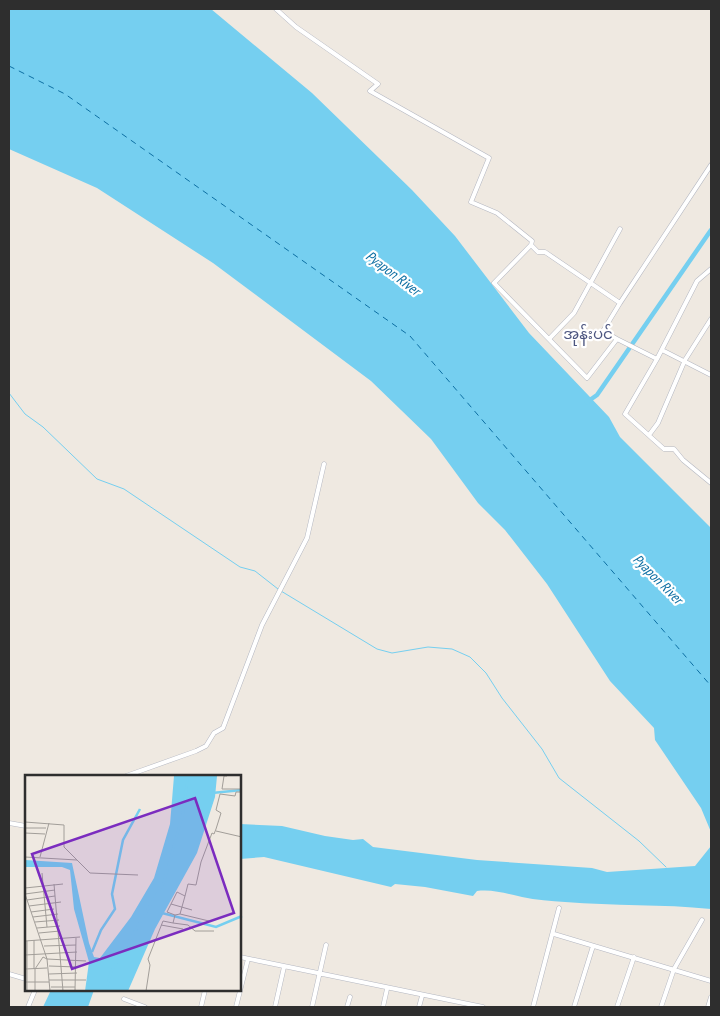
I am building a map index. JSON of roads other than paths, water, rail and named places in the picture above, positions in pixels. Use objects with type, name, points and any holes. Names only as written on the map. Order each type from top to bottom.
[{"type":"street","points":[[276,9],[296,27],[378,84],[370,91],[489,158],[471,202],[497,213],[532,241],[531,245],[538,252],[545,252],[620,303]]},
{"type":"street","points":[[657,359],[603,331],[711,165]]},
{"type":"street","points":[[550,338],[574,313],[620,229]]},
{"type":"street","points":[[531,245],[494,283],[550,338],[587,378],[617,339]]},
{"type":"street","points":[[711,269],[697,281],[662,350],[625,414],[664,449],[674,449],[683,460],[711,483]]},
{"type":"street","points":[[649,435],[658,422],[685,361],[711,319]]},
{"type":"street","points":[[662,350],[711,375]]},
{"type":"street","points":[[129,775],[196,751],[206,746],[214,733],[221,730],[262,625],[307,538],[324,464]]},
{"type":"street","points":[[9,824],[25,826]]},
{"type":"street","points":[[533,1007],[554,934],[559,908]]},
{"type":"street","points":[[661,1007],[674,969],[702,920]]},
{"type":"street","points":[[554,934],[711,981]]},
{"type":"street","points":[[312,1007],[326,945]]},
{"type":"street","points":[[574,1007],[593,946]]},
{"type":"street","points":[[241,957],[387,989],[483,1007]]},
{"type":"street","points":[[617,1007],[634,957]]},
{"type":"street","points":[[241,987],[248,959]]},
{"type":"street","points":[[275,1007],[284,967]]},
{"type":"street","points":[[9,974],[25,979]]},
{"type":"street","points":[[383,1007],[387,989]]},
{"type":"street","points":[[28,1007],[35,991]]},
{"type":"street","points":[[201,1007],[205,991]]},
{"type":"street","points":[[236,1007],[240,991]]},
{"type":"street","points":[[419,1007],[422,996]]},
{"type":"street","points":[[348,1007],[350,997]]},
{"type":"street","points":[[708,1007],[711,997]]},
{"type":"street","points":[[124,999],[145,1007]]},
{"type":"street","points":[[454,1007],[456,1001]]},
{"type":"water","name":"Pyapon River","points":[[9,9],[211,9],[312,93],[412,190],[455,236],[529,333],[609,417],[620,437],[711,528],[711,832],[701,808],[655,740],[654,728],[610,681],[547,584],[505,530],[478,503],[431,439],[371,381],[213,263],[97,188],[9,149]]},
{"type":"water","points":[[241,824],[282,826],[325,836],[353,840],[363,839],[373,847],[477,860],[592,868],[607,872],[695,866],[711,846],[711,909],[554,901],[489,891],[477,891],[473,896],[425,887],[395,884],[391,887],[264,857],[241,859]]},
{"type":"water","points":[[51,991],[94,991],[88,1007],[43,1007]]},
{"type":"waterway","points":[[587,402],[597,395],[711,230]]},
{"type":"waterway","points":[[9,393],[25,414],[43,427],[97,479],[124,489],[240,567],[255,571],[278,589]]},
{"type":"waterway","points":[[281,591],[377,649],[392,653],[428,647],[452,649],[470,657],[486,673],[502,698],[542,749],[559,778],[639,841],[666,867]]},
{"type":"district","name":"အုန်းပင်","points":[[588,334]]}]
